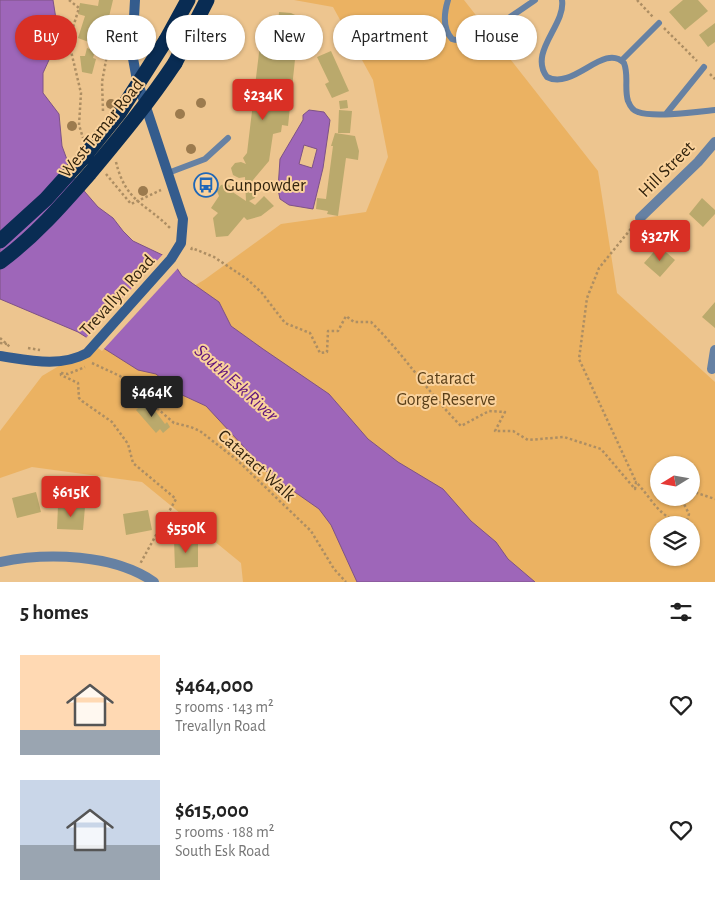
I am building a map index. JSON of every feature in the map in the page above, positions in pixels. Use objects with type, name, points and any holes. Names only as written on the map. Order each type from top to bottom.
[{"type":"highway","name":"West Tamar Road","points":[[0,241],[46,198],[104,133],[157,58],[188,0]]},
{"type":"highway","name":"West Tamar Road","points":[[0,262],[30,238],[59,209],[141,112],[175,63],[207,0]]},
{"type":"street","name":"Trevallyn Road","points":[[0,356],[51,362],[68,360],[86,354],[171,259],[181,243],[183,227],[168,173],[137,80],[132,53],[135,0]]},
{"type":"street","name":"Hill Street","points":[[640,218],[698,162],[715,142]]},
{"type":"street","points":[[712,369],[715,350]]},
{"type":"street","points":[[0,562],[48,556],[109,562],[136,572],[154,582]]},
{"type":"lane","points":[[448,0],[445,14],[446,30],[452,39],[459,40],[468,39],[497,25],[535,0]]},
{"type":"lane","points":[[562,0],[560,17],[543,55],[543,71],[547,77],[555,79],[566,78],[606,58],[622,60]]},
{"type":"lane","points":[[622,60],[659,23]]},
{"type":"lane","points":[[622,60],[626,68],[628,99],[631,107],[638,113],[666,114],[715,110]]},
{"type":"lane","points":[[666,114],[704,68]]},
{"type":"lane","points":[[168,173],[204,159],[228,138]]},
{"type":"path","points":[[69,0],[79,8]]},
{"type":"path","points":[[637,0],[704,68]]},
{"type":"path","points":[[640,218],[599,268],[585,307],[579,359],[636,482],[650,498]]},
{"type":"path","points":[[631,229],[642,240]]},
{"type":"path","points":[[192,248],[214,257],[247,279],[262,293],[285,323],[310,333],[320,353],[327,352],[328,331],[338,331],[346,316],[354,322],[371,322],[386,336],[442,407],[460,426],[489,411],[505,412],[495,432],[513,431],[528,440],[564,437],[601,449],[634,489],[636,482]]},
{"type":"path","points":[[0,342],[8,345]]},
{"type":"path","name":"Cataract Walk","points":[[86,354],[95,365],[123,378],[174,423],[200,432],[237,460],[311,531],[334,569],[346,582]]},
{"type":"path","points":[[61,373],[60,375],[78,384],[78,398],[82,402],[112,422],[128,444],[133,463],[176,500],[136,572]]},
{"type":"path","points":[[700,494],[715,499]]},
{"type":"path","points":[[657,506],[667,518],[682,522],[687,521],[689,514],[685,506]]},
{"type":"green space","name":"Cataract Gorge Reserve","points":[[294,0],[464,0],[476,15],[456,15],[456,60],[511,60],[598,171],[617,293],[715,382],[715,582],[243,582],[241,563],[142,482],[32,467],[0,478],[0,431],[42,376],[204,280],[281,224],[366,212],[388,157],[373,80],[362,60],[446,60],[446,15],[337,15],[333,7]]},
{"type":"water","name":"South Esk River","points":[[0,0],[53,0],[55,15],[15,15],[15,60],[49,60],[43,73],[43,93],[59,114],[62,146],[73,176],[85,192],[98,207],[113,218],[133,241],[171,259],[182,276],[219,302],[231,326],[329,394],[368,439],[398,462],[443,489],[471,521],[496,542],[508,559],[535,582],[357,582],[331,525],[319,509],[269,474],[206,406],[180,394],[156,374],[138,370],[78,332],[0,299]]},
{"type":"water","points":[[309,110],[324,112],[330,120],[323,168],[313,209],[289,205],[280,199],[278,189],[280,159],[303,120],[303,115]],"holes":[[[304,145],[317,149],[312,168],[299,164]]]},
{"type":"pier","points":[[164,253],[179,267],[102,351],[85,339]]},
{"type":"building","points":[[99,0],[113,0],[109,15],[87,15],[87,41],[78,38],[85,16],[78,14],[80,3],[98,6]]},
{"type":"building","points":[[683,0],[698,0],[708,11],[685,30],[669,12]]},
{"type":"building","points":[[279,12],[295,15],[279,15]]},
{"type":"building","points":[[715,23],[715,42],[708,47],[699,35]]},
{"type":"building","points":[[87,48],[87,60],[96,60],[92,74],[82,72],[80,56],[85,56]]},
{"type":"building","points":[[331,51],[333,60],[335,60],[349,91],[332,98],[325,84],[329,82],[318,60],[323,60],[323,54]]},
{"type":"building","points":[[258,60],[295,60],[288,126],[282,125],[281,132],[273,134],[269,161],[253,180],[255,198],[249,201],[255,205],[264,196],[274,206],[261,216],[247,220],[244,217],[228,236],[216,237],[213,218],[218,213],[211,208],[219,196],[217,191],[221,185],[227,184],[232,187],[234,193],[246,201],[245,177],[239,178],[233,175],[231,168],[235,163],[241,162],[246,164],[243,158],[247,153]]},
{"type":"building","points":[[347,100],[348,108],[340,109],[339,101]]},
{"type":"building","points":[[339,110],[352,111],[350,133],[338,133]]},
{"type":"building","points":[[335,133],[355,136],[359,151],[358,160],[346,158],[338,216],[327,214],[328,211],[316,209],[317,198],[326,199],[333,146],[331,146]]},
{"type":"building","points":[[702,198],[715,210],[715,214],[703,227],[689,214]]},
{"type":"building","points":[[659,246],[675,260],[660,277],[644,263]]},
{"type":"building","points":[[715,302],[715,328],[702,317]]},
{"type":"building","points":[[147,400],[165,424],[167,422],[170,427],[163,433],[160,429],[156,433],[136,410]]},
{"type":"building","points":[[36,492],[41,512],[17,518],[12,498]]},
{"type":"building","points":[[58,506],[85,507],[83,530],[57,529]]},
{"type":"building","points":[[148,510],[152,530],[126,535],[123,514]]},
{"type":"building","points":[[174,540],[198,540],[198,567],[175,568]]},
{"type":"place","name":"Gunpowder","points":[[206,185]]}]
